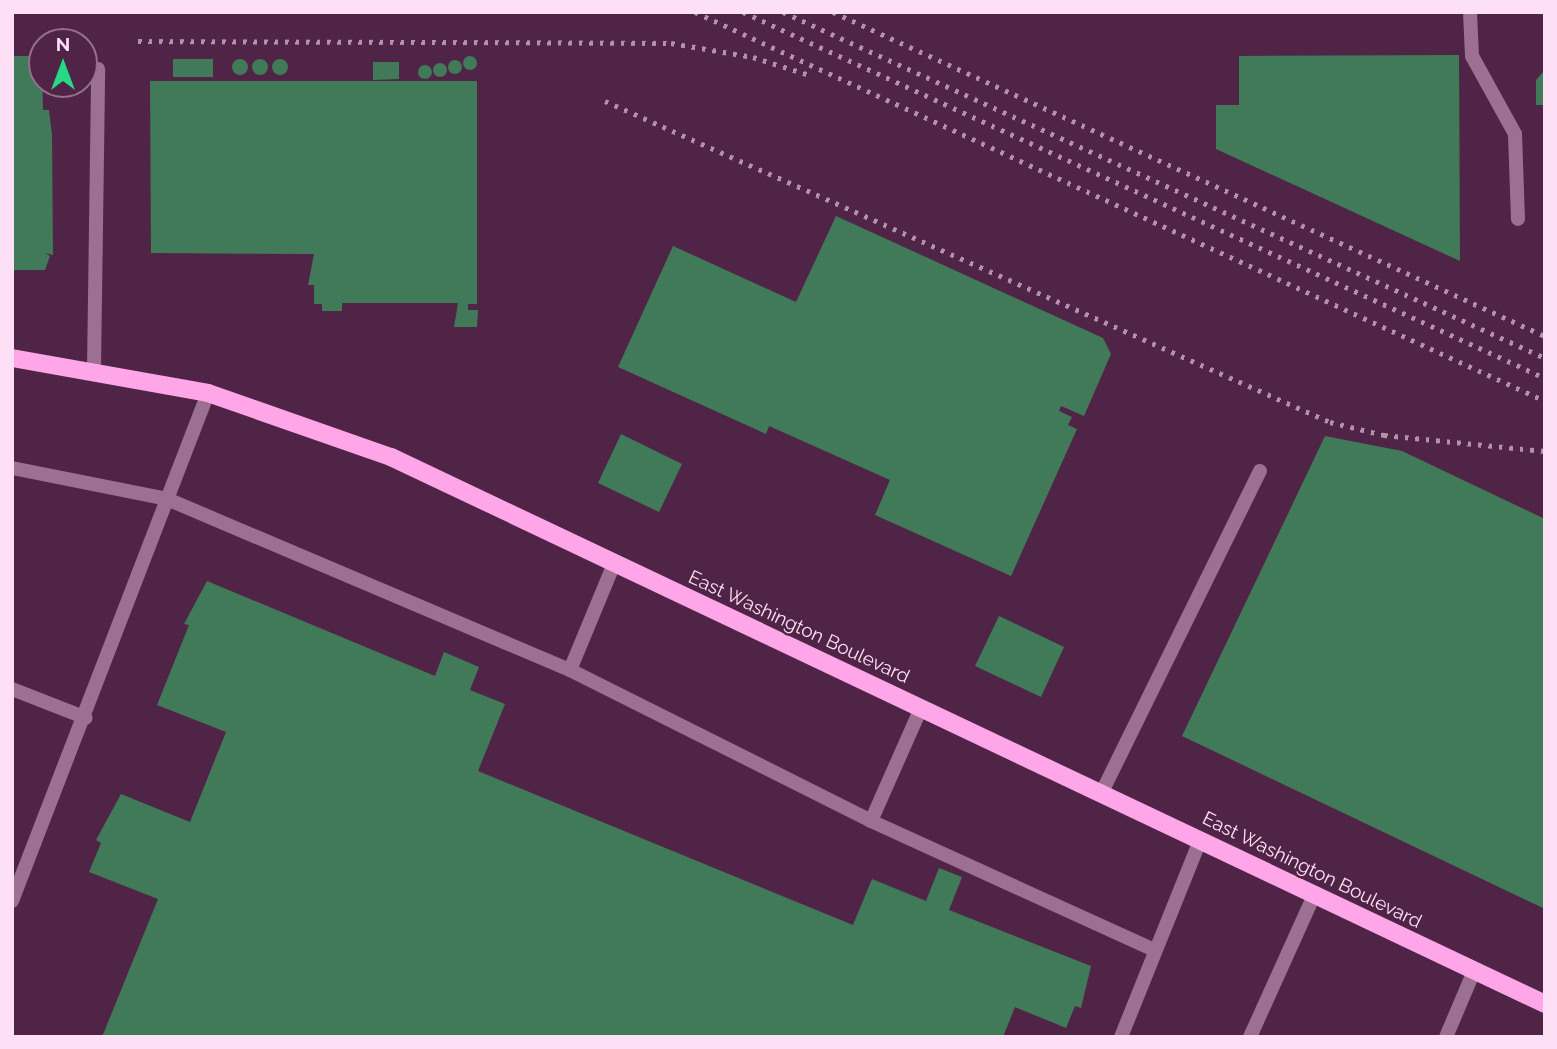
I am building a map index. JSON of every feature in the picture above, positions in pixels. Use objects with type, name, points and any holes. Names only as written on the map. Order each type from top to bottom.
[{"type":"main road","name":"East Washington Boulevard","points":[[12,358],[94,369],[208,393],[391,457],[1545,1004]]},
{"type":"lane","points":[[1470,12],[1472,56],[1515,134],[1518,219]]},
{"type":"lane","points":[[94,369],[98,98]]},
{"type":"lane","points":[[12,901],[86,718],[208,393]]},
{"type":"lane","points":[[12,468],[167,499],[570,670],[871,821],[1154,950]]},
{"type":"lane","points":[[1101,794],[1260,471]]},
{"type":"lane","points":[[570,670],[614,564]]},
{"type":"lane","points":[[12,689],[86,718]]},
{"type":"lane","points":[[871,821],[921,708]]},
{"type":"lane","points":[[1121,1037],[1200,840]]},
{"type":"lane","points":[[1250,1037],[1314,895]]},
{"type":"lane","points":[[1446,1037],[1474,971]]},
{"type":"building","points":[[1459,55],[1460,261],[1216,149],[1216,105],[1239,105],[1239,56]]},
{"type":"building","points":[[12,56],[28,56],[28,98],[43,98],[43,110],[49,110],[52,135],[53,255],[45,253],[50,256],[45,270],[12,270]]},
{"type":"building","points":[[467,56],[473,56],[477,63],[473,70],[467,70],[463,66],[463,60]]},
{"type":"building","points":[[173,59],[213,59],[213,77],[173,77]]},
{"type":"building","points":[[240,59],[248,67],[240,75],[232,67]]},
{"type":"building","points":[[260,59],[266,61],[266,73],[260,75],[254,73],[252,67],[254,61]]},
{"type":"building","points":[[280,59],[288,67],[280,75],[272,67]]},
{"type":"building","points":[[452,60],[458,60],[462,67],[458,74],[452,74],[448,70],[448,64]]},
{"type":"building","points":[[373,62],[399,62],[399,79],[373,80]]},
{"type":"building","points":[[437,63],[443,63],[447,70],[443,77],[437,77],[433,73],[433,67]]},
{"type":"building","points":[[422,65],[428,65],[432,72],[428,79],[422,79],[418,75],[418,69]]},
{"type":"building","points":[[1545,70],[1545,105],[1536,105],[1536,80]]},
{"type":"building","points":[[150,81],[477,81],[477,304],[468,304],[468,310],[478,310],[477,327],[454,327],[458,303],[342,303],[342,311],[322,311],[322,304],[314,304],[314,285],[308,285],[314,254],[151,253]]},
{"type":"building","points":[[836,216],[1103,338],[1111,354],[1084,416],[1061,406],[1059,411],[1072,417],[1068,425],[1077,429],[1011,576],[875,515],[890,480],[769,426],[766,434],[618,367],[673,246],[796,302]]},
{"type":"building","points":[[621,434],[682,464],[659,512],[598,483]]},
{"type":"building","points":[[1325,436],[1402,451],[1545,519],[1545,909],[1182,736]]},
{"type":"building","points":[[207,581],[435,676],[444,652],[479,667],[470,690],[505,704],[478,771],[853,925],[872,879],[926,901],[939,868],[962,877],[949,910],[1091,966],[1081,1008],[1075,1006],[1066,1028],[1015,1007],[1003,1037],[102,1037],[158,899],[89,872],[101,843],[96,840],[121,794],[190,822],[226,732],[157,705],[189,625],[184,624]]},
{"type":"building","points":[[999,616],[1064,647],[1041,697],[975,666]]},
{"type":"railway","points":[[695,12],[1545,401]]},
{"type":"railway","points":[[743,12],[1545,378]]},
{"type":"railway","points":[[783,12],[1545,358]]},
{"type":"railway","points":[[833,12],[1545,336]]},
{"type":"railway","points":[[138,41],[671,43],[753,57],[810,75]]},
{"type":"railway","points":[[605,101],[1330,422],[1384,435],[1545,451]]}]
